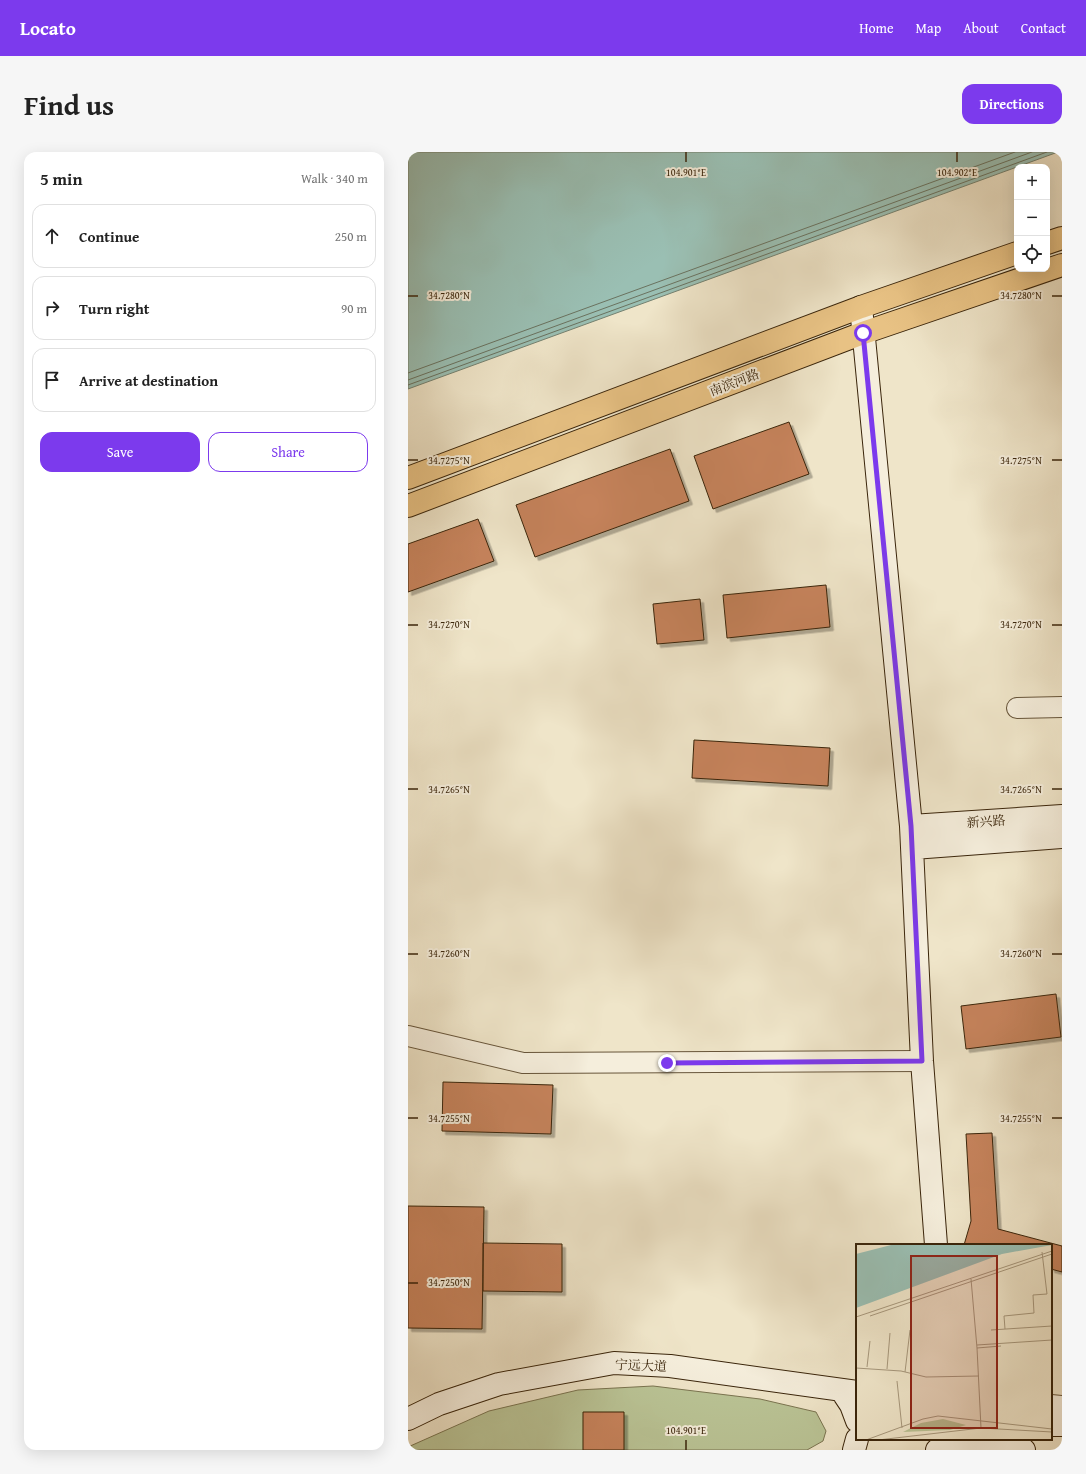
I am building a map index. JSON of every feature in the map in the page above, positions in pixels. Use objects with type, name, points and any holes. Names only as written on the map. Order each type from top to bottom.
[{"type":"main road","points":[[1050,242],[1062,238]]},
{"type":"main road","name":"南滨河路","points":[[408,478],[861,306],[1014,254]]},
{"type":"main road","name":"南滨河路","points":[[408,506],[863,333],[1062,265]]},
{"type":"main road","points":[[861,306],[913,848],[922,1061],[936,1244]]},
{"type":"main road","name":"新兴路","points":[[911,826],[1062,816]]},
{"type":"main road","name":"新兴路","points":[[913,848],[1062,837]]},
{"type":"main road","name":"宁远大道","points":[[408,1419],[439,1404],[499,1384],[614,1363],[670,1366],[849,1391]]},
{"type":"main road","points":[[849,1391],[851,1405],[856,1418]]},
{"type":"main road","points":[[854,1450],[857,1440]]},
{"type":"main road","points":[[940,1440],[937,1450],[1024,1450]]},
{"type":"street","points":[[1017,708],[1062,707]]},
{"type":"street","points":[[408,1036],[523,1063],[922,1061]]},
{"type":"street","points":[[1052,1405],[1062,1406]]},
{"type":"green space","points":[[653,1386],[760,1399],[816,1412],[826,1431],[823,1441],[807,1450],[408,1450],[408,1447],[489,1411],[578,1390]]},
{"type":"water","points":[[408,152],[1058,152],[1025,164],[1014,164],[1014,168],[408,389]]},
{"type":"building","points":[[789,422],[809,474],[713,509],[694,456]]},
{"type":"building","points":[[670,449],[689,501],[535,557],[516,505]]},
{"type":"building","points":[[478,519],[494,561],[408,592],[408,544]]},
{"type":"building","points":[[826,585],[830,627],[727,638],[723,595]]},
{"type":"building","points":[[700,599],[704,640],[657,644],[653,604]]},
{"type":"building","points":[[694,740],[830,748],[828,786],[692,778]]},
{"type":"building","points":[[1056,994],[1061,1037],[966,1049],[961,1006]]},
{"type":"building","points":[[443,1082],[553,1085],[551,1134],[442,1131]]},
{"type":"building","points":[[992,1133],[998,1229],[1062,1246],[1062,1272],[1052,1269],[1052,1244],[964,1244],[971,1221],[966,1134]]},
{"type":"building","points":[[408,1206],[484,1207],[482,1329],[408,1328]]},
{"type":"building","points":[[483,1243],[562,1244],[562,1292],[483,1291]]},
{"type":"building","points":[[583,1412],[624,1412],[624,1450],[583,1450]]},
{"type":"route","points":[[667,1063],[922,1061],[913,848],[863,333]]}]
